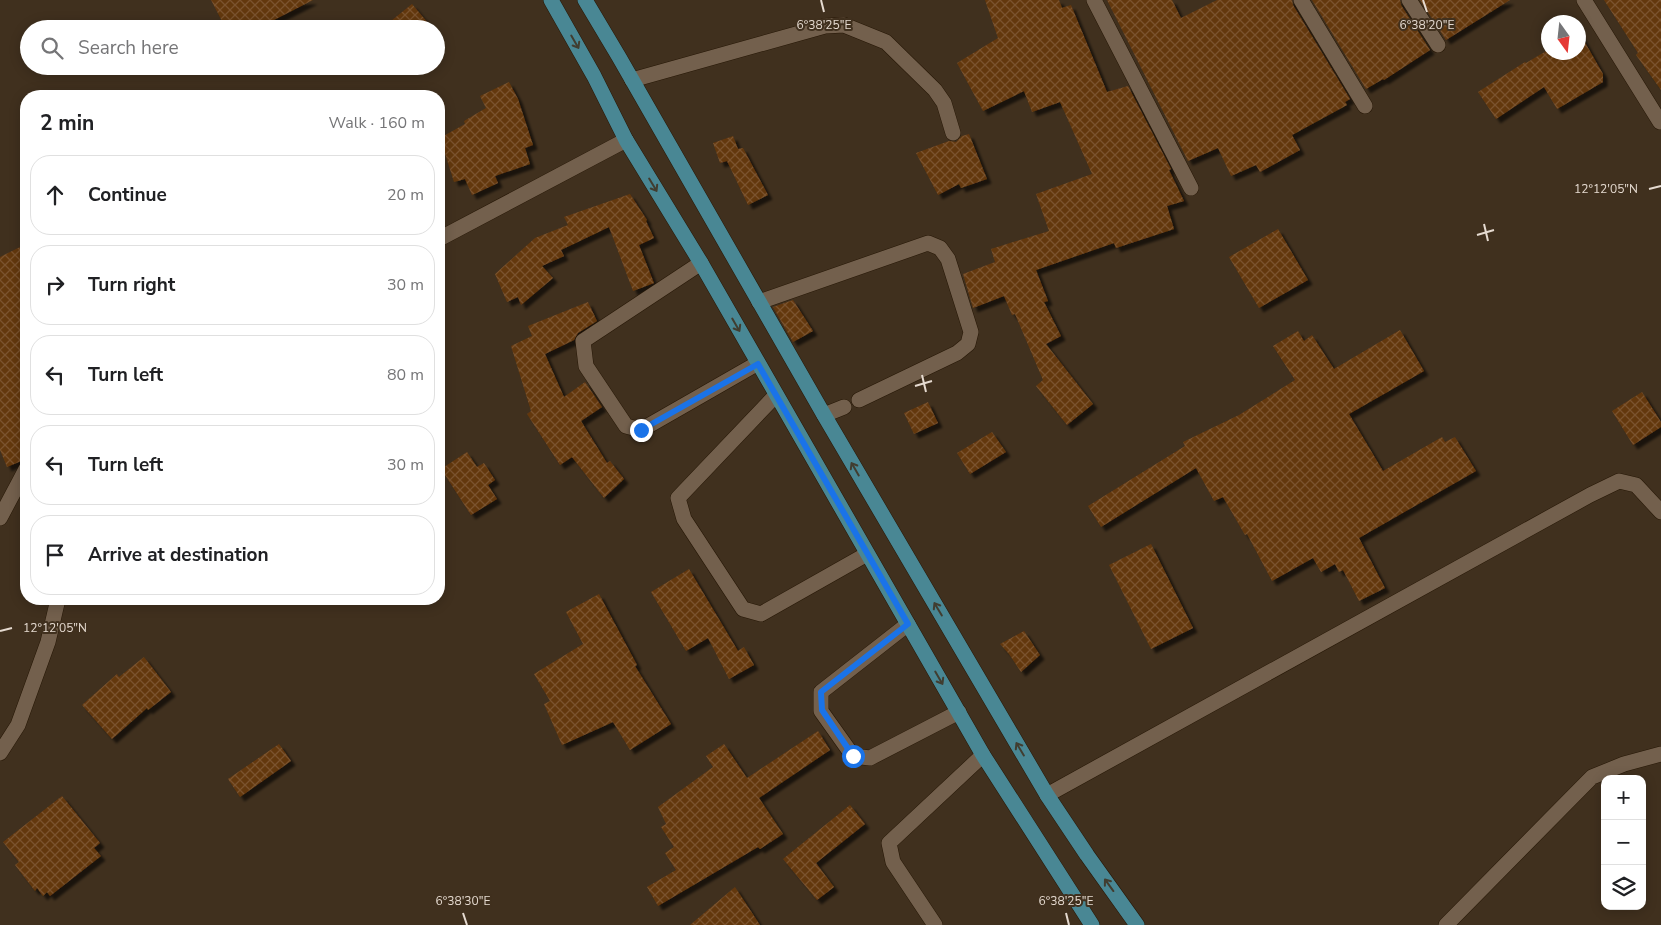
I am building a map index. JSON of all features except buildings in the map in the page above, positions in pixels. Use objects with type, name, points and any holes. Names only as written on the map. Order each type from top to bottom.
[{"type":"main road","points":[[551,0],[594,76],[626,140],[701,263],[983,755],[1087,924]]},
{"type":"main road","points":[[585,0],[824,415],[1047,795],[1137,925]]},
{"type":"street","points":[[1094,0],[1191,188]]},
{"type":"street","points":[[1301,0],[1365,106]]},
{"type":"street","points":[[1409,0],[1438,45]]},
{"type":"street","points":[[1584,0],[1660,122]]},
{"type":"street","points":[[632,80],[824,26],[844,26],[886,42],[935,90],[944,103],[953,133]]},
{"type":"street","points":[[445,235],[626,140]]},
{"type":"street","points":[[759,302],[928,243],[940,248],[948,259],[971,332],[968,344],[956,353],[859,400]]},
{"type":"street","points":[[701,263],[583,341],[586,366],[626,426],[641,430],[758,364]]},
{"type":"street","points":[[776,395],[678,498],[684,519],[743,609],[761,614],[868,554]]},
{"type":"street","points":[[824,415],[844,407]]},
{"type":"street","points":[[0,518],[20,480]]},
{"type":"street","points":[[1047,795],[1590,495],[1619,482],[1636,485],[1661,512]]},
{"type":"street","points":[[0,753],[18,725],[48,642],[57,605]]},
{"type":"street","points":[[908,624],[821,692],[822,710],[853,756],[870,758],[958,712]]},
{"type":"street","points":[[1446,925],[1592,777],[1624,764],[1661,754]]},
{"type":"street","points":[[935,925],[893,862],[889,843],[983,755]]},
{"type":"route","points":[[641,430],[758,364],[908,624],[821,692],[822,710],[853,756]]}]
